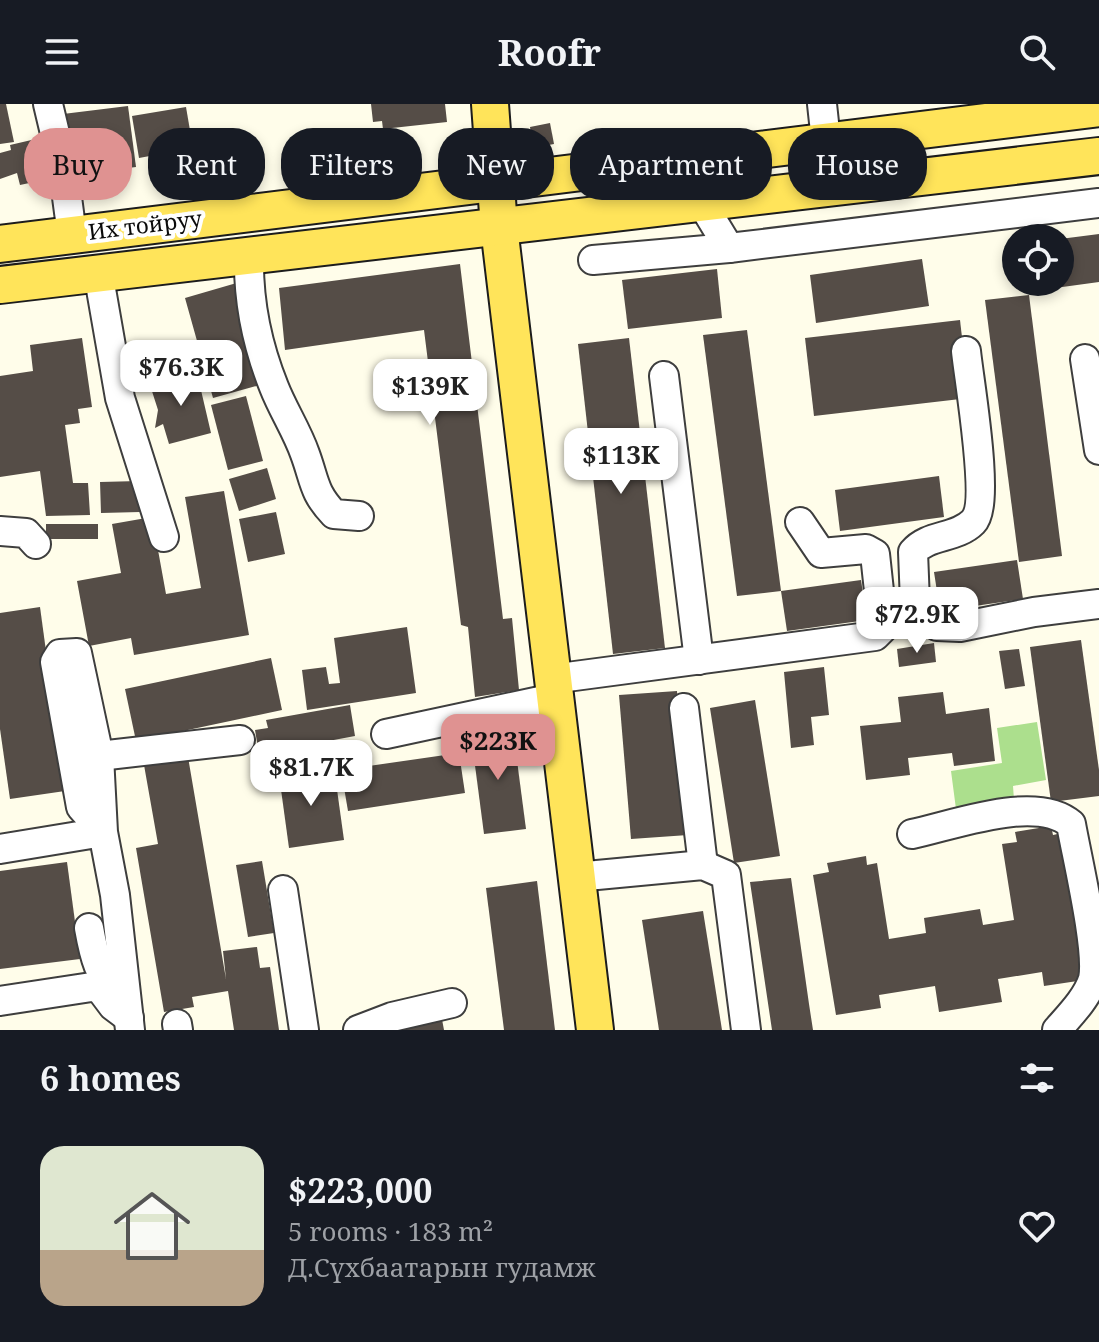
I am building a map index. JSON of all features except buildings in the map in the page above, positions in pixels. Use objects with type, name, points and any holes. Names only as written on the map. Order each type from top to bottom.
[{"type":"main road","points":[[490,104],[492,128]]},
{"type":"main road","name":"Их тойруу","points":[[886,128],[946,115],[1099,108]]},
{"type":"main road","name":"Их тойруу","points":[[554,173],[788,145]]},
{"type":"main road","name":"Их тойруу","points":[[0,285],[703,205],[1099,156]]},
{"type":"main road","name":"Их тойруу","points":[[0,244],[72,235],[378,178],[438,179]]},
{"type":"main road","points":[[497,200],[595,1030]]},
{"type":"street","points":[[48,104],[63,167],[72,235]]},
{"type":"street","points":[[822,104],[825,128]]},
{"type":"street","points":[[593,260],[729,248],[1099,203]]},
{"type":"street","points":[[703,205],[729,248]]},
{"type":"street","points":[[249,255],[248,291],[262,353],[274,388],[305,454],[316,494],[334,514],[359,516]]},
{"type":"street","points":[[98,272],[120,398],[164,537]]},
{"type":"street","points":[[966,351],[981,489],[978,515],[963,530],[920,544],[913,552],[915,602],[937,626],[960,627],[1034,612],[1099,604]]},
{"type":"street","points":[[1085,359],[1099,450]]},
{"type":"street","points":[[664,376],[699,660]]},
{"type":"street","points":[[386,734],[553,688],[699,660],[875,636],[883,628],[875,554],[866,549],[821,553],[800,522]]},
{"type":"street","points":[[0,531],[26,533],[36,544]]},
{"type":"street","points":[[103,832],[81,807],[55,662],[60,654],[77,653],[99,756],[103,832],[115,895],[129,1017]]},
{"type":"street","points":[[684,708],[703,865]]},
{"type":"street","points":[[99,756],[240,740]]},
{"type":"street","points":[[912,834],[1038,809],[1062,816],[1071,824],[1093,950],[1093,977],[1084,997],[1057,1030]]},
{"type":"street","points":[[0,849],[103,832]]},
{"type":"street","points":[[576,877],[703,865],[726,875],[746,1030]]},
{"type":"street","points":[[283,890],[304,1030]]},
{"type":"street","points":[[89,928],[94,958],[107,985],[129,1017]]},
{"type":"street","points":[[0,1001],[98,986],[113,1006],[129,1017]]},
{"type":"street","points":[[358,1030],[392,1017],[452,1003]]},
{"type":"green space","points":[[1037,722],[1046,780],[1013,786],[1014,800],[956,809],[951,771],[1002,763],[997,728]]}]
